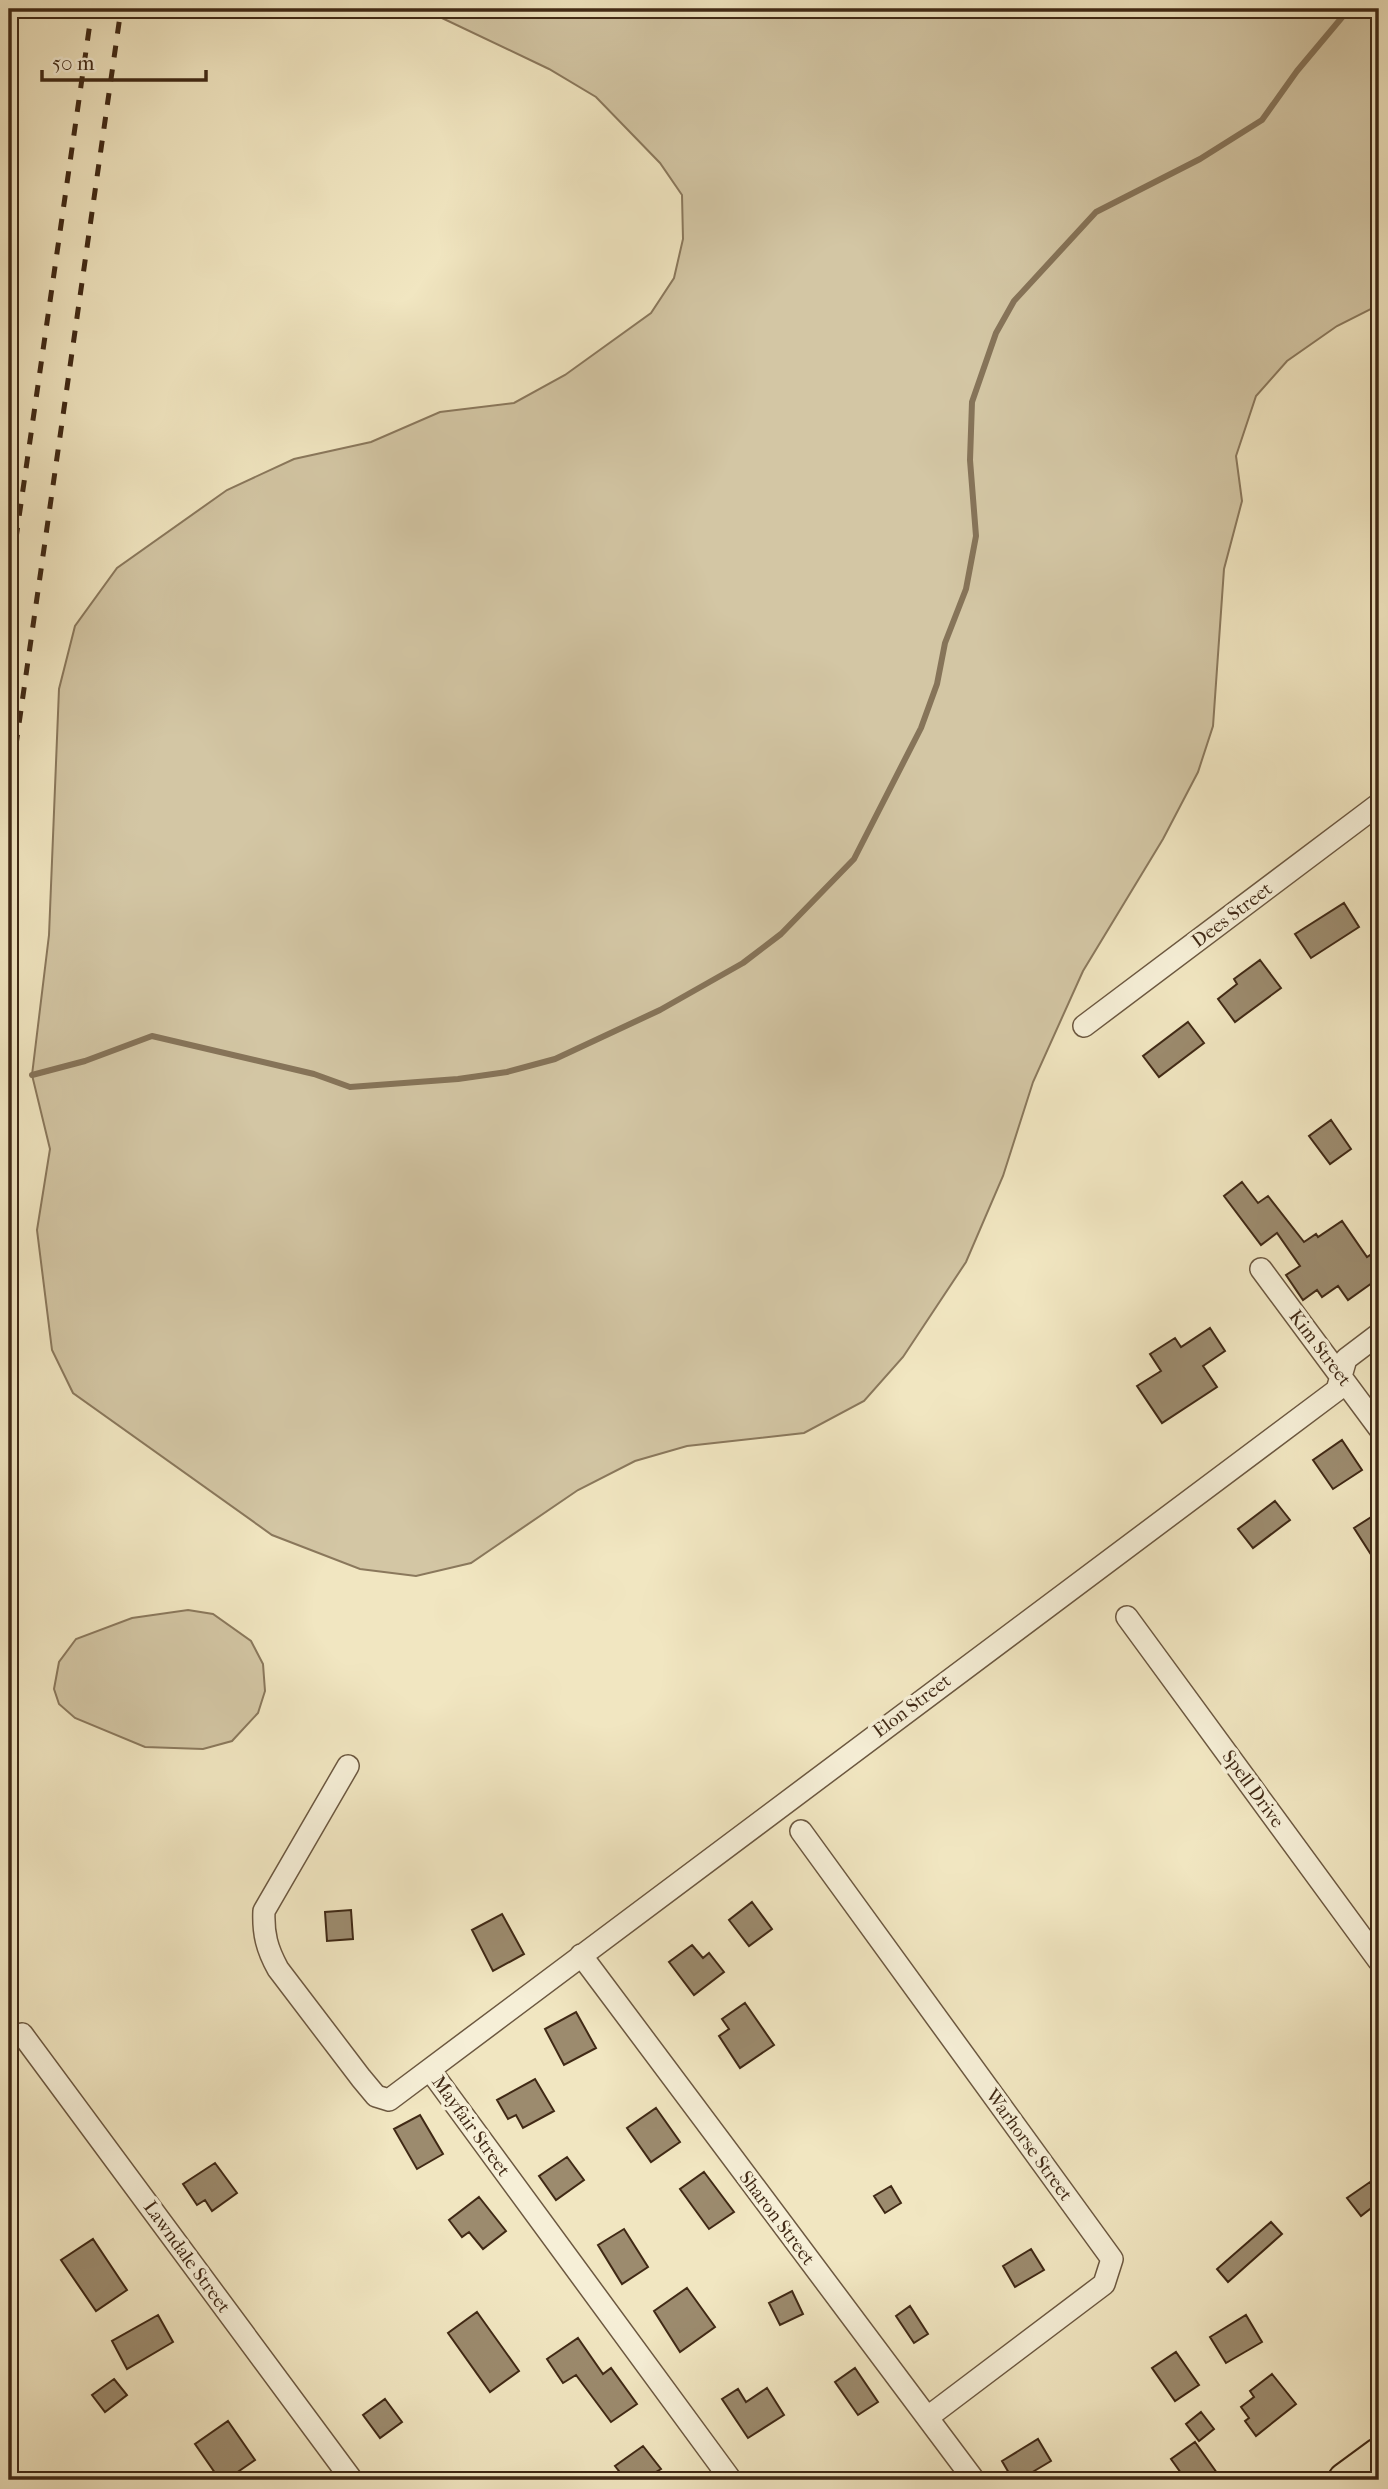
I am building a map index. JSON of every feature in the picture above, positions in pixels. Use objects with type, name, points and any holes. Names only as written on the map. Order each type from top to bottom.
[{"type":"main road","points":[[1345,2480],[1379,2455]]},
{"type":"street","name":"Dees Street","points":[[1084,1026],[1379,804]]},
{"type":"street","name":"Kim Street","points":[[1261,1269],[1379,1428]]},
{"type":"street","name":"Elon Street","points":[[430,2070],[1337,1390],[1346,1359],[1379,1334]]},
{"type":"street","name":"Spell Drive","points":[[1127,1617],[1379,1961]]},
{"type":"street","name":"Mayfair Street","points":[[348,1766],[264,1911],[263,1931],[268,1951],[278,1969],[376,2096],[389,2100],[430,2070],[731,2480]]},
{"type":"street","name":"Warhorse Street","points":[[801,1831],[1112,2259],[1104,2284],[928,2417]]},
{"type":"street","name":"Sharon Street","points":[[581,1955],[974,2480]]},
{"type":"street","name":"Lawndale Street","points":[[22,2034],[352,2480]]},
{"type":"shaded area","points":[[423,9],[1379,9],[1379,305],[1337,326],[1287,361],[1256,396],[1236,456],[1242,501],[1224,569],[1213,726],[1198,772],[1163,839],[1083,971],[1033,1082],[1003,1176],[966,1262],[903,1357],[864,1401],[804,1433],[687,1446],[635,1461],[578,1490],[471,1563],[416,1576],[360,1569],[272,1535],[73,1393],[52,1350],[37,1230],[50,1149],[32,1075],[49,935],[59,689],[75,626],[117,568],[227,490],[294,459],[371,442],[440,412],[514,403],[565,375],[651,313],[674,278],[683,239],[682,195],[660,163],[596,97],[549,69]]},
{"type":"shaded area","points":[[188,1610],[213,1614],[251,1641],[263,1664],[265,1691],[258,1713],[232,1741],[203,1749],[145,1747],[75,1718],[59,1704],[54,1689],[59,1662],[76,1639],[132,1618]]},
{"type":"building","points":[[1344,903],[1359,927],[1311,958],[1295,934]]},
{"type":"building","points":[[1260,960],[1281,988],[1235,1022],[1218,999],[1237,984],[1234,979]]},
{"type":"building","points":[[1188,1022],[1204,1043],[1159,1077],[1143,1056]]},
{"type":"building","points":[[1331,1120],[1351,1149],[1330,1164],[1309,1136]]},
{"type":"building","points":[[1242,1182],[1258,1203],[1268,1196],[1304,1242],[1316,1234],[1318,1237],[1342,1221],[1367,1257],[1379,1249],[1379,1278],[1348,1300],[1338,1286],[1322,1297],[1317,1290],[1303,1300],[1286,1275],[1300,1266],[1277,1233],[1261,1245],[1224,1196]]},
{"type":"building","points":[[1210,1328],[1225,1351],[1203,1366],[1217,1387],[1162,1423],[1137,1386],[1161,1371],[1150,1354],[1175,1338],[1181,1347]]},
{"type":"building","points":[[1342,1440],[1362,1470],[1333,1489],[1313,1460]]},
{"type":"building","points":[[1275,1501],[1290,1520],[1253,1548],[1238,1529]]},
{"type":"building","points":[[1379,1512],[1379,1567],[1354,1528]]},
{"type":"building","points":[[752,1902],[772,1929],[749,1946],[729,1920]]},
{"type":"building","points":[[351,1910],[353,1939],[327,1941],[325,1912]]},
{"type":"building","points":[[502,1914],[524,1954],[493,1971],[472,1930]]},
{"type":"building","points":[[692,1945],[703,1958],[709,1953],[724,1972],[694,1995],[669,1962]]},
{"type":"building","points":[[745,2003],[774,2045],[740,2068],[719,2036],[729,2029],[722,2019]]},
{"type":"building","points":[[576,2012],[596,2048],[564,2065],[545,2029]]},
{"type":"building","points":[[535,2079],[554,2111],[523,2128],[516,2115],[508,2119],[497,2100]]},
{"type":"building","points":[[656,2108],[680,2142],[651,2162],[627,2128]]},
{"type":"building","points":[[420,2115],[443,2154],[417,2169],[394,2129]]},
{"type":"building","points":[[567,2157],[584,2180],[556,2200],[539,2176]]},
{"type":"building","points":[[215,2163],[237,2193],[212,2211],[205,2200],[197,2205],[183,2184]]},
{"type":"building","points":[[704,2172],[734,2212],[709,2229],[680,2189]]},
{"type":"building","points":[[1370,2182],[1379,2194],[1379,2202],[1361,2216],[1347,2198]]},
{"type":"building","points":[[891,2186],[901,2203],[885,2213],[874,2196]]},
{"type":"building","points":[[479,2197],[506,2231],[483,2249],[469,2232],[462,2237],[449,2220]]},
{"type":"building","points":[[1271,2222],[1282,2234],[1228,2282],[1217,2269]]},
{"type":"building","points":[[624,2229],[648,2267],[622,2284],[598,2245]]},
{"type":"building","points":[[93,2239],[127,2290],[96,2311],[61,2260]]},
{"type":"building","points":[[1031,2249],[1044,2270],[1015,2287],[1003,2266]]},
{"type":"building","points":[[687,2288],[715,2327],[680,2352],[654,2311]]},
{"type":"building","points":[[792,2291],[803,2314],[780,2325],[769,2303]]},
{"type":"building","points":[[910,2306],[928,2334],[914,2343],[896,2316]]},
{"type":"building","points":[[477,2312],[519,2371],[490,2392],[448,2333]]},
{"type":"building","points":[[158,2315],[173,2342],[127,2369],[112,2341]]},
{"type":"building","points":[[1246,2315],[1262,2342],[1226,2363],[1210,2337]]},
{"type":"building","points":[[578,2338],[603,2374],[611,2368],[637,2404],[611,2422],[576,2375],[563,2383],[547,2359]]},
{"type":"building","points":[[1176,2352],[1199,2385],[1175,2401],[1152,2368]]},
{"type":"building","points":[[855,2368],[878,2402],[858,2415],[835,2382]]},
{"type":"building","points":[[1272,2374],[1296,2404],[1256,2436],[1245,2421],[1249,2418],[1241,2407],[1254,2397],[1250,2391]]},
{"type":"building","points":[[114,2379],[127,2395],[105,2412],[92,2395]]},
{"type":"building","points":[[767,2388],[784,2415],[748,2438],[722,2399],[738,2389],[746,2402]]},
{"type":"building","points":[[385,2399],[402,2422],[380,2438],[363,2415]]},
{"type":"building","points":[[1201,2412],[1214,2429],[1199,2441],[1186,2424]]},
{"type":"building","points":[[228,2421],[255,2460],[226,2480],[220,2480],[195,2444]]},
{"type":"building","points":[[1038,2439],[1051,2461],[1019,2480],[1013,2480],[1002,2461]]},
{"type":"building","points":[[1195,2442],[1222,2480],[1186,2480],[1171,2459]]},
{"type":"building","points":[[643,2446],[661,2469],[656,2472],[662,2480],[626,2480],[615,2466]]},
{"type":"waterway","points":[[32,1075],[85,1061],[152,1036],[314,1074],[350,1087],[458,1079],[507,1072],[555,1059],[660,1010],[743,963],[781,934],[854,859],[921,728],[937,684],[945,643],[966,589],[976,536],[970,460],[972,402],[996,333],[1014,301],[1096,212],[1200,159],[1262,120],[1297,71],[1349,9]]},
{"type":"railway","points":[[9,587],[92,9]]},
{"type":"railway","points":[[9,794],[121,9]]}]
